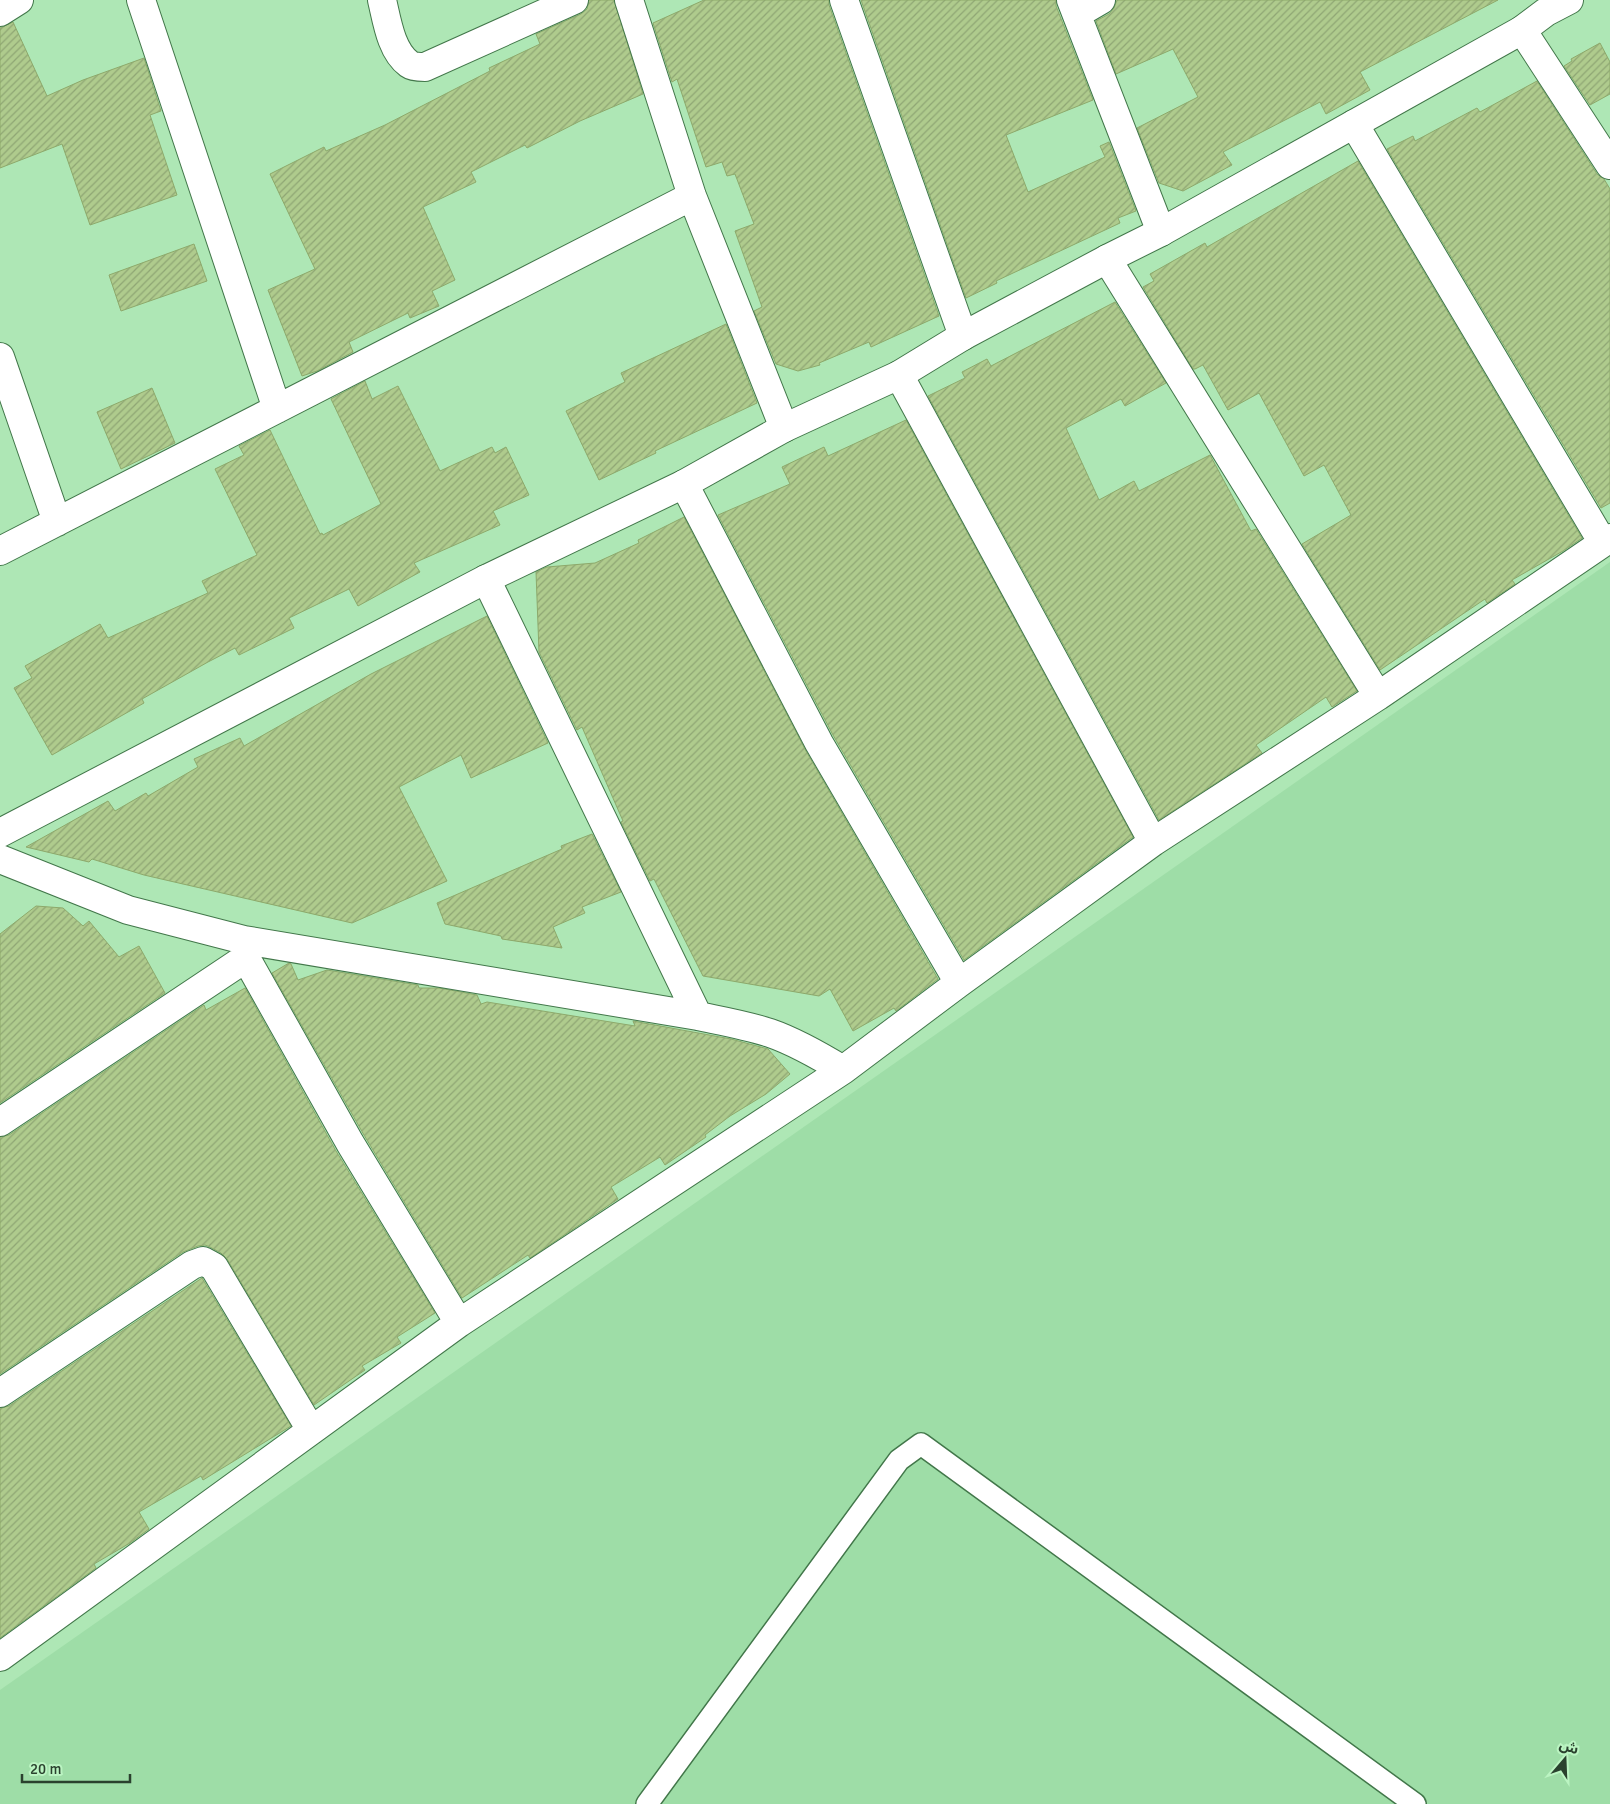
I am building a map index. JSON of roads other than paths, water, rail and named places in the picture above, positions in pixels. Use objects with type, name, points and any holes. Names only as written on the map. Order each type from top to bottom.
[{"type":"street","points":[[0,12],[19,0]]},
{"type":"street","points":[[141,0],[277,409]]},
{"type":"street","points":[[382,0],[392,37],[400,55],[411,66],[425,67],[574,0]]},
{"type":"street","points":[[844,0],[963,336]]},
{"type":"street","points":[[1101,0],[1074,7],[1161,232]]},
{"type":"street","points":[[0,833],[486,579],[684,484],[784,428],[899,375],[963,336],[1107,258],[1161,232],[1522,30],[1542,6],[1570,0]]},
{"type":"street","points":[[634,2],[692,196],[784,428]]},
{"type":"street","points":[[1522,30],[1610,165]]},
{"type":"street","points":[[0,1657],[459,1323],[843,1070],[1153,842],[1378,696],[1606,541],[1354,124]]},
{"type":"street","points":[[0,551],[692,196]]},
{"type":"street","points":[[1107,258],[1378,696]]},
{"type":"street","points":[[0,357],[57,522]]},
{"type":"street","points":[[899,375],[1153,842]]},
{"type":"street","points":[[684,484],[819,743],[959,983]]},
{"type":"street","points":[[486,579],[698,1016]]},
{"type":"street","points":[[0,859],[128,910],[245,949],[741,1024],[772,1034],[820,1056],[843,1070]]},
{"type":"street","points":[[0,1122],[245,949]]},
{"type":"street","points":[[245,949],[350,1144],[459,1323]]},
{"type":"street","points":[[0,1393],[192,1265],[204,1261],[214,1267],[311,1430]]},
{"type":"lane","points":[[648,1804],[900,1460],[921,1444],[1415,1804]]}]
